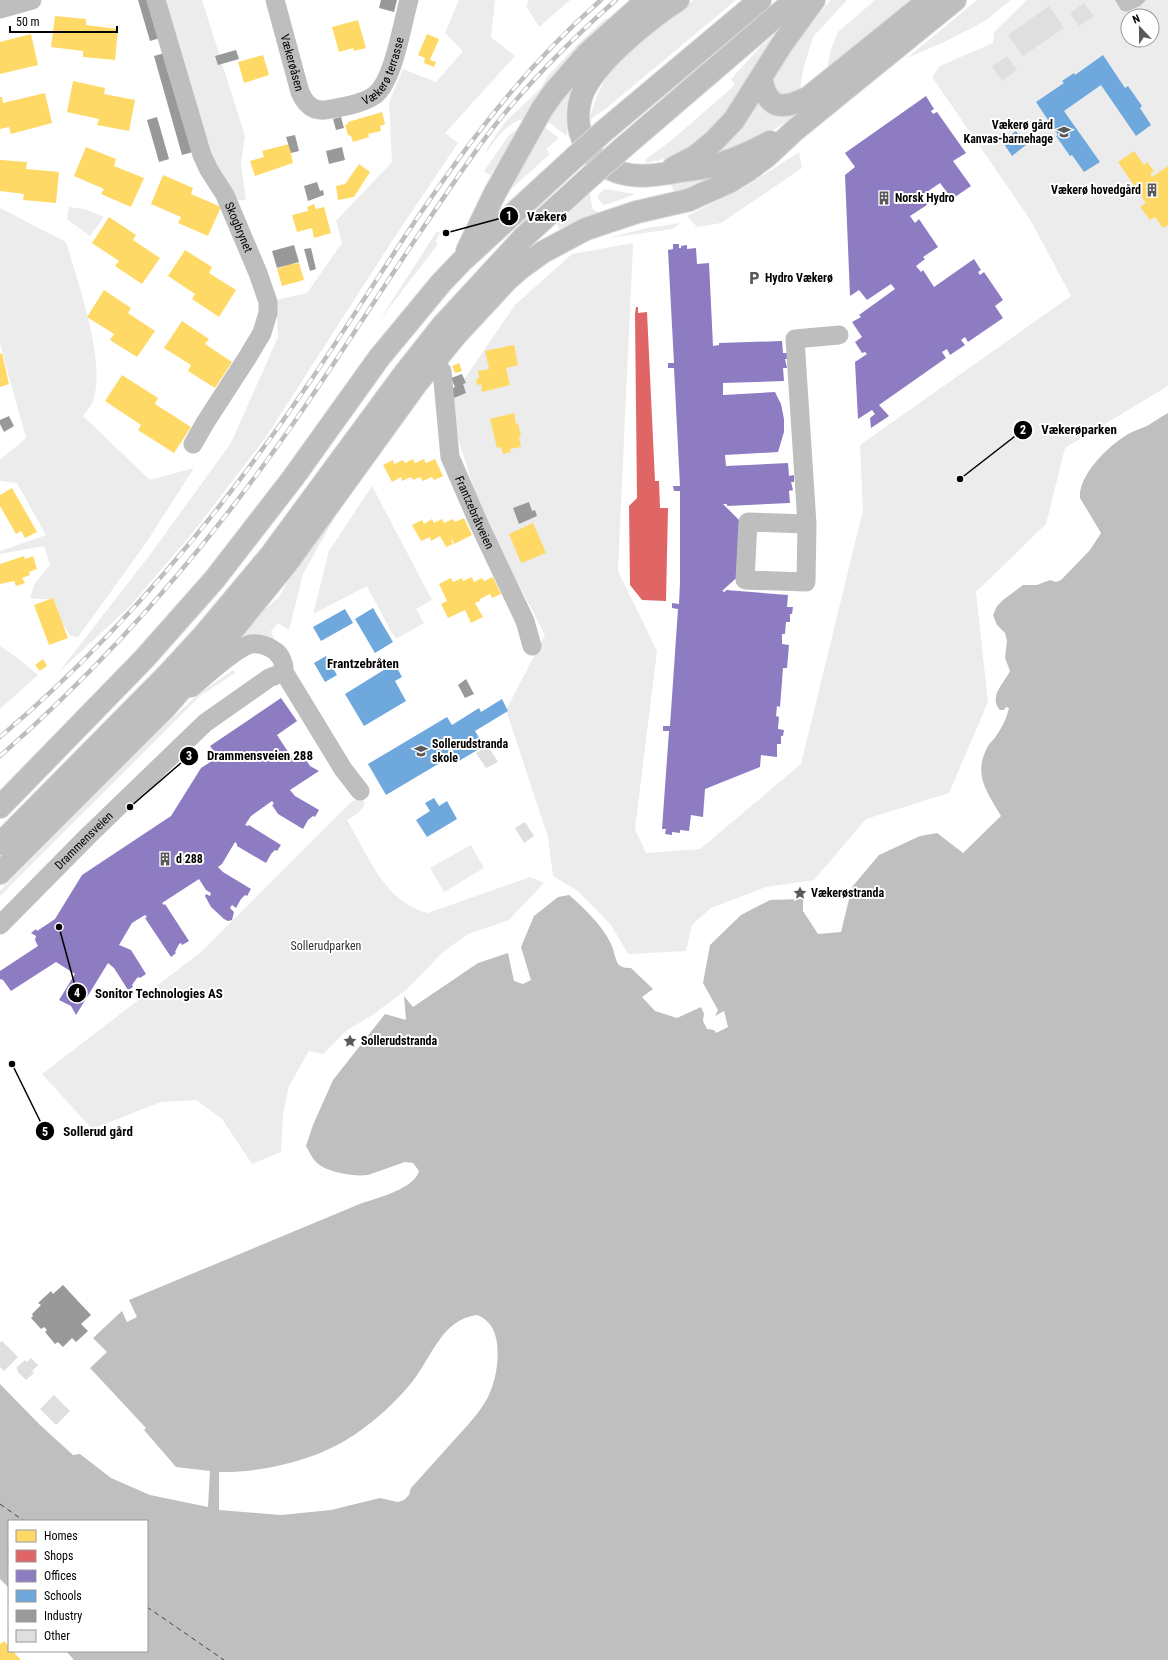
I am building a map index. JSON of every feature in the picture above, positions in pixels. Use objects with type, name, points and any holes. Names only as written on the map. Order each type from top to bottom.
[{"type":"highway","points":[[462,261],[495,193],[542,109],[554,92],[588,53],[647,0]]},
{"type":"highway","points":[[678,0],[630,38],[607,60],[584,90],[580,103],[578,127],[585,144],[592,154],[605,165],[620,173],[643,176],[660,174],[709,167],[735,159],[794,130]]},
{"type":"highway","points":[[0,807],[144,659],[214,580],[288,484],[379,358],[441,283],[462,261],[604,131],[760,0]]},
{"type":"highway","points":[[0,844],[168,674],[203,636],[270,556],[404,374],[442,326],[524,236],[625,146],[795,0]]},
{"type":"highway","points":[[660,174],[696,156],[714,141],[734,120],[760,77],[814,0]]},
{"type":"highway","points":[[760,77],[764,92],[771,101],[781,106],[793,104],[808,97],[929,0]]},
{"type":"highway","points":[[0,873],[164,709],[231,632],[278,574],[417,383],[456,335],[507,280],[543,252],[586,229],[637,212],[689,200],[729,182],[747,171],[766,157],[794,130],[954,0]]},
{"type":"street","points":[[0,8],[32,0]]},
{"type":"street","name":"Skogbrynet","points":[[156,0],[202,155],[208,170],[225,195],[258,273],[268,302],[268,313],[262,333],[193,444]]},
{"type":"street","name":"Vækerøåsen","points":[[275,0],[300,92],[309,106],[316,110],[325,111]]},
{"type":"street","name":"Vækerø terrasse","points":[[325,111],[358,104],[368,99],[381,89],[390,71],[409,0]]},
{"type":"street","points":[[807,524],[795,338],[839,335]]},
{"type":"street","name":"Frantzebråtveien","points":[[442,371],[450,457],[479,524],[525,621],[532,646]]},
{"type":"street","points":[[164,709],[238,651],[251,644],[262,645],[276,652],[285,666],[284,672],[343,769],[360,791]]},
{"type":"street","name":"Drammensveien","points":[[0,925],[88,836],[205,722],[269,678],[284,672]]},
{"type":"green space","points":[[162,0],[202,0],[245,136],[241,163],[246,200],[238,200],[218,172]]},
{"type":"green space","points":[[459,0],[495,0],[491,37],[515,56],[445,133],[458,143],[394,238],[266,437],[194,531],[130,606],[58,673],[152,552],[231,443],[278,337],[276,300],[307,293],[342,243],[336,221],[392,162],[389,103],[403,69],[436,82],[463,51],[445,33]]},
{"type":"green space","points":[[529,0],[570,0],[539,27],[526,6]]},
{"type":"green space","points":[[693,0],[736,0],[604,110],[589,120],[596,98],[610,69],[665,20]]},
{"type":"green space","points":[[831,0],[847,0],[813,37],[803,70],[800,90],[789,95],[778,93],[772,80],[796,38]]},
{"type":"green space","points":[[875,0],[914,0],[827,69],[831,49],[838,32]]},
{"type":"green space","points":[[977,0],[1011,0],[985,21],[942,43],[907,58]]},
{"type":"green space","points":[[1027,0],[1168,0],[1168,386],[1065,448],[1046,524],[976,592],[988,702],[949,793],[866,819],[814,880],[766,887],[711,908],[692,925],[686,951],[628,954],[611,925],[578,891],[553,876],[548,837],[506,710],[545,635],[482,514],[447,404],[515,305],[572,254],[633,243],[618,571],[657,651],[635,829],[646,853],[700,849],[801,764],[863,510],[860,445],[1071,296],[1031,221],[932,77],[940,66],[993,43],[994,32]]},
{"type":"green space","points":[[611,18],[526,118],[513,123],[502,132],[484,155],[506,121],[541,88],[547,77],[578,44],[605,19]]},
{"type":"green space","points":[[774,35],[778,37],[738,97],[714,127],[702,139],[684,152],[668,158],[646,163],[645,160],[673,139],[735,85],[731,79],[762,45]]},
{"type":"green space","points":[[577,82],[566,108],[567,136],[547,121],[568,89]]},
{"type":"green space","points":[[753,99],[764,108],[801,112],[764,136],[706,160]]},
{"type":"green space","points":[[522,125],[520,131],[490,175],[484,171],[509,135]]},
{"type":"green space","points":[[543,126],[559,138],[546,149],[550,154],[510,190],[532,142]]},
{"type":"green space","points":[[799,152],[802,168],[721,223],[697,227],[687,216],[745,187]]},
{"type":"green space","points":[[741,163],[702,183],[675,193],[669,182]]},
{"type":"green space","points":[[605,189],[635,194],[603,205],[598,198],[599,194]]},
{"type":"green space","points":[[590,192],[592,208],[600,214],[559,229],[557,224]]},
{"type":"green space","points":[[69,207],[84,209],[104,217],[90,236],[67,219]]},
{"type":"green space","points":[[0,208],[66,242],[89,320],[96,362],[94,398],[83,416],[150,480],[194,468],[146,543],[78,637],[70,636],[58,615],[53,600],[30,598],[35,583],[50,565],[44,546],[0,554],[0,551],[46,535],[17,483],[0,481],[0,460],[26,438],[0,344]]},
{"type":"green space","points":[[680,223],[673,229],[608,238],[647,228]]},
{"type":"green space","points":[[437,231],[440,233],[435,242],[438,244],[379,321]]},
{"type":"green space","points":[[372,486],[432,600],[416,609],[424,623],[396,639],[387,625],[394,620],[387,624],[367,586],[313,614],[329,551]]},
{"type":"green space","points":[[350,490],[303,574],[289,630],[278,623],[271,631],[275,641],[238,644],[237,633],[279,597],[299,561]]},
{"type":"green space","points":[[0,646],[38,675],[0,709]]},
{"type":"green space","points":[[233,670],[235,673],[200,696],[0,896],[0,891],[157,733],[197,695]]},
{"type":"green space","name":"Sollerudparken","points":[[359,797],[365,802],[364,805],[358,813],[347,820],[379,876],[400,899],[413,908],[428,913],[530,877],[544,883],[509,920],[468,934],[443,952],[407,989],[374,1014],[346,1031],[323,1054],[309,1051],[289,1086],[283,1115],[281,1152],[252,1164],[222,1119],[196,1100],[161,1102],[92,1129],[42,1074],[201,952],[349,804]]},
{"type":"green space","points":[[471,845],[484,868],[444,892],[430,868]]},
{"type":"shaded area","points":[[1115,0],[1146,0],[1140,6],[1135,8],[1120,8]]},
{"type":"shaded area","points":[[1168,413],[1168,1660],[74,1660],[67,1652],[148,1652],[148,1520],[8,1520],[8,1587],[0,1579],[0,1384],[40,1425],[73,1455],[80,1454],[111,1478],[150,1495],[208,1507],[210,1471],[176,1467],[144,1430],[146,1428],[90,1368],[107,1352],[93,1338],[122,1311],[127,1322],[137,1317],[129,1300],[362,1203],[395,1192],[411,1182],[419,1171],[413,1163],[405,1162],[368,1175],[362,1175],[348,1174],[326,1169],[320,1166],[315,1160],[306,1146],[313,1125],[333,1080],[385,1014],[406,1020],[404,996],[413,1007],[478,963],[508,953],[514,981],[523,984],[531,980],[521,947],[534,916],[558,897],[569,895],[587,911],[608,937],[619,965],[631,968],[653,989],[642,997],[655,1011],[677,1018],[701,1007],[704,1014],[703,1021],[707,1029],[714,1030],[716,1033],[728,1027],[724,1011],[715,1016],[718,1010],[703,983],[710,945],[741,915],[770,900],[803,899],[803,911],[818,934],[841,932],[852,887],[879,855],[920,836],[937,833],[963,853],[1001,816],[987,791],[981,767],[987,748],[1002,726],[1009,708],[1006,707],[1004,710],[1000,710],[996,700],[998,690],[1010,671],[1005,658],[1007,641],[1005,633],[997,625],[993,615],[997,606],[1003,600],[1023,585],[1037,585],[1050,580],[1056,582],[1061,580],[1090,550],[1101,533],[1080,498],[1084,479],[1090,469],[1115,443],[1132,432],[1147,426]],"holes":[[[477,1315],[489,1323],[495,1334],[498,1350],[495,1377],[491,1391],[485,1403],[474,1418],[411,1488],[409,1495],[404,1500],[398,1502],[380,1498],[331,1510],[281,1515],[219,1510],[219,1472],[236,1472],[275,1467],[316,1455],[342,1442],[370,1423],[399,1397],[412,1382],[446,1331],[465,1318]]]},
{"type":"building: Homes","points":[[55,16],[86,19],[86,25],[118,29],[115,60],[83,57],[83,51],[51,47]]},
{"type":"building: Homes","points":[[358,20],[366,48],[354,51],[353,48],[339,52],[332,27]]},
{"type":"building: Homes","points":[[31,34],[38,65],[0,74],[0,42]]},
{"type":"building: Homes","points":[[427,34],[439,39],[430,60],[436,62],[434,67],[424,63],[425,58],[418,55]]},
{"type":"building: Homes","points":[[263,55],[269,75],[244,83],[238,62]]},
{"type":"building: Homes","points":[[73,81],[105,88],[104,94],[135,100],[129,131],[97,125],[99,119],[67,112]]},
{"type":"building: Homes","points":[[45,93],[52,123],[11,134],[9,127],[0,129],[0,97],[2,97],[3,103]]},
{"type":"building: Homes","points":[[382,112],[385,124],[380,126],[381,131],[368,134],[369,137],[353,142],[351,136],[348,135],[345,125],[348,124],[348,122]]},
{"type":"building: Homes","points":[[289,144],[293,163],[255,176],[250,161],[264,157],[262,151]]},
{"type":"building: Homes","points":[[86,147],[116,159],[114,166],[144,178],[131,207],[101,194],[104,189],[74,176]]},
{"type":"building: Homes","name":"Vækerø hovedgård","points":[[1134,151],[1144,165],[1147,162],[1154,171],[1150,174],[1152,177],[1168,166],[1168,225],[1163,228],[1155,217],[1150,220],[1140,207],[1146,203],[1118,162]]},
{"type":"building: Homes","points":[[0,160],[27,162],[26,169],[59,172],[56,203],[23,200],[24,194],[0,191]]},
{"type":"building: Homes","points":[[359,164],[370,172],[354,197],[338,200],[336,186],[345,184]]},
{"type":"building: Homes","points":[[163,175],[193,188],[191,194],[221,207],[208,236],[178,223],[181,217],[151,204]]},
{"type":"building: Homes","points":[[314,204],[316,209],[324,207],[331,233],[314,238],[312,228],[297,232],[292,215],[308,211],[307,207]]},
{"type":"building: Homes","points":[[109,217],[136,235],[133,240],[160,258],[142,284],[115,266],[119,261],[92,243]]},
{"type":"building: Homes","points":[[185,250],[212,267],[209,273],[236,290],[219,317],[192,299],[195,294],[168,276]]},
{"type":"building: Homes","points":[[293,263],[299,263],[304,280],[282,286],[277,269]]},
{"type":"building: Homes","points":[[104,290],[131,308],[128,313],[155,331],[137,357],[110,340],[114,334],[87,317]]},
{"type":"building: Homes","points":[[182,321],[209,339],[205,344],[232,362],[215,388],[188,371],[191,365],[164,348]]},
{"type":"building: Homes","points":[[514,345],[518,365],[506,368],[510,385],[482,392],[481,384],[477,385],[476,379],[479,378],[478,371],[489,369],[485,351]]},
{"type":"building: Homes","points":[[2,353],[9,384],[0,387],[0,354]]},
{"type":"building: Homes","points":[[459,363],[462,371],[455,373],[452,366]]},
{"type":"building: Homes","points":[[122,375],[158,398],[155,404],[191,427],[174,453],[138,430],[141,425],[105,401]]},
{"type":"building: Homes","points":[[514,413],[516,424],[518,423],[521,436],[519,437],[521,447],[510,449],[511,452],[503,454],[501,447],[497,448],[490,419]]},
{"type":"building: Homes","points":[[413,459],[415,463],[424,459],[426,463],[435,459],[443,476],[434,480],[432,477],[423,481],[420,477],[413,480],[411,477],[402,481],[401,477],[392,482],[383,465],[393,460],[394,464],[403,460],[405,463]]},
{"type":"building: Homes","points":[[12,488],[37,532],[25,538],[21,531],[16,534],[0,506],[0,495]]},
{"type":"building: Homes","points":[[464,518],[472,535],[454,544],[452,539],[453,544],[446,547],[440,536],[431,541],[430,537],[421,541],[412,525],[422,520],[424,524],[432,519],[434,523],[442,519],[444,523],[453,519],[455,522]]},
{"type":"building: Homes","points":[[533,523],[546,553],[521,563],[509,534]]},
{"type":"building: Homes","points":[[24,556],[25,559],[33,556],[37,569],[29,572],[30,575],[22,578],[25,583],[16,586],[14,581],[0,584],[0,564]]},
{"type":"building: Homes","points":[[472,577],[474,582],[482,578],[484,581],[493,577],[501,594],[492,598],[490,594],[475,603],[483,617],[471,623],[465,610],[448,618],[441,604],[447,601],[439,584],[451,578],[453,582],[462,578],[463,581]]},
{"type":"building: Homes","points":[[53,598],[68,638],[49,645],[34,605]]},
{"type":"building: Homes","points":[[43,659],[47,666],[40,671],[35,665]]},
{"type":"building: Homes","points":[[4,1641],[8,1645],[8,1652],[14,1652],[21,1660],[0,1660],[0,1644]]},
{"type":"building: Shops","points":[[636,307],[638,307],[638,313],[647,312],[655,481],[659,481],[660,508],[668,508],[666,601],[642,600],[630,585],[629,506],[637,498]]},
{"type":"building: Offices","points":[[926,96],[934,109],[931,111],[933,114],[937,112],[966,153],[953,161],[971,186],[952,199],[940,183],[921,196],[927,205],[910,216],[915,223],[919,219],[938,247],[923,257],[925,259],[916,266],[921,272],[923,270],[934,287],[974,259],[981,270],[978,272],[980,275],[984,272],[1003,300],[995,306],[1003,318],[968,342],[965,337],[961,340],[965,345],[950,355],[947,349],[942,352],[946,358],[879,405],[889,416],[871,428],[870,418],[875,414],[872,410],[858,419],[855,362],[867,354],[865,352],[862,353],[855,342],[862,337],[852,322],[861,317],[859,315],[895,289],[891,284],[867,300],[859,290],[850,296],[845,175],[855,167],[845,153]]},
{"type":"building: Offices","points":[[673,244],[679,244],[679,248],[687,245],[687,249],[696,248],[697,264],[709,263],[713,346],[719,345],[719,343],[782,341],[783,353],[788,353],[788,359],[785,359],[787,368],[783,368],[784,381],[723,383],[723,395],[775,392],[781,404],[784,419],[784,432],[778,452],[725,455],[726,466],[788,463],[789,476],[794,475],[794,482],[791,482],[793,490],[789,491],[790,503],[727,506],[727,504],[723,504],[744,525],[743,572],[722,591],[725,592],[726,590],[788,595],[787,607],[793,607],[792,614],[790,614],[790,622],[786,622],[785,634],[782,634],[782,644],[789,645],[787,668],[783,668],[780,707],[777,706],[776,716],[779,717],[778,729],[784,730],[783,736],[781,736],[781,744],[777,744],[777,757],[761,755],[760,767],[705,789],[703,817],[691,815],[689,831],[680,830],[680,833],[672,832],[672,835],[665,834],[666,829],[662,829],[669,731],[663,731],[663,726],[670,726],[678,609],[672,608],[672,603],[679,604],[680,582],[680,491],[674,491],[673,486],[680,486],[674,368],[668,368],[668,363],[674,363],[668,250],[673,249]]},
{"type":"building: Offices","name":"d 288","points":[[281,698],[297,721],[277,735],[294,761],[303,755],[310,766],[319,771],[290,790],[295,796],[319,810],[315,817],[313,816],[308,820],[303,829],[278,814],[272,805],[274,804],[272,801],[251,816],[245,825],[249,825],[281,845],[277,851],[275,850],[271,854],[266,863],[237,846],[235,842],[222,864],[218,867],[223,872],[251,889],[247,896],[245,895],[241,899],[236,908],[232,905],[230,908],[234,912],[232,920],[228,921],[224,919],[211,907],[205,896],[206,894],[210,896],[211,893],[206,890],[199,879],[162,903],[164,905],[165,904],[189,941],[182,945],[181,943],[179,944],[175,952],[176,953],[171,957],[145,918],[147,917],[145,915],[132,923],[119,945],[131,950],[146,974],[140,978],[137,978],[132,985],[133,987],[128,990],[114,968],[108,963],[76,1015],[71,1006],[59,1000],[75,974],[56,962],[11,991],[3,980],[0,979],[0,971],[38,946],[35,940],[36,936],[31,933],[36,929],[37,931],[55,919],[82,875],[171,816],[201,768],[218,757],[210,746]]},
{"type":"building: Schools","points":[[1103,55],[1125,88],[1128,86],[1142,106],[1140,108],[1151,125],[1136,136],[1101,85],[1064,111],[1100,162],[1084,172],[1072,155],[1070,156],[1056,136],[1058,135],[1036,102],[1064,83],[1062,81],[1074,73],[1075,75]]},
{"type":"building: Schools","points":[[1016,131],[1026,145],[1012,156],[1002,141]]},
{"type":"building: Schools","points":[[373,608],[393,642],[375,653],[355,619]]},
{"type":"building: Schools","points":[[345,609],[353,623],[321,641],[313,627]]},
{"type":"building: Schools","points":[[326,656],[337,675],[325,682],[314,663]]},
{"type":"building: Schools","points":[[396,666],[402,677],[395,681],[406,701],[364,726],[345,694],[387,668],[388,670]]},
{"type":"building: Schools","points":[[502,699],[508,711],[475,731],[484,746],[454,764],[450,757],[386,795],[368,764],[447,717],[452,725],[479,708],[481,712]]},
{"type":"building: Schools","points":[[434,798],[439,806],[447,801],[457,819],[427,837],[416,820],[430,811],[425,803]]},
{"type":"building: Industry","points":[[138,0],[149,0],[160,38],[150,41]]},
{"type":"building: Industry","points":[[381,0],[397,0],[394,12],[379,8]]},
{"type":"building: Industry","points":[[236,50],[239,59],[218,65],[215,56]]},
{"type":"building: Industry","points":[[165,53],[193,152],[182,155],[154,56]]},
{"type":"building: Industry","points":[[157,117],[169,159],[159,162],[147,120]]},
{"type":"building: Industry","points":[[341,117],[344,128],[336,130],[333,119]]},
{"type":"building: Industry","points":[[295,135],[299,151],[291,153],[286,137]]},
{"type":"building: Industry","points":[[342,147],[345,160],[329,164],[326,151]]},
{"type":"building: Industry","points":[[317,182],[320,191],[323,190],[324,195],[308,201],[304,186]]},
{"type":"building: Industry","points":[[294,245],[299,262],[277,268],[272,251]]},
{"type":"building: Industry","points":[[311,248],[316,269],[310,271],[304,249]]},
{"type":"building: Industry","points":[[462,374],[466,383],[463,384],[466,393],[454,398],[451,389],[455,387],[451,378]]},
{"type":"building: Industry","points":[[9,416],[14,426],[4,432],[0,424],[0,420]]},
{"type":"building: Industry","points":[[529,502],[532,511],[535,510],[537,516],[519,524],[513,508]]},
{"type":"building: Industry","points":[[466,679],[474,694],[465,698],[458,685]]},
{"type":"building: Industry","points":[[63,1285],[91,1315],[81,1324],[88,1331],[76,1342],[72,1338],[63,1347],[58,1342],[55,1344],[45,1332],[47,1330],[44,1327],[41,1329],[31,1318],[33,1316],[32,1314],[41,1305],[38,1303],[51,1291],[53,1294]]},
{"type":"building: Other","points":[[1084,3],[1094,16],[1079,26],[1070,13]]},
{"type":"building: Other","points":[[1049,6],[1064,28],[1023,56],[1008,35]]},
{"type":"building: Other","points":[[1007,56],[1017,70],[1002,81],[992,66]]},
{"type":"building: Other","points":[[488,746],[498,762],[486,768],[476,753]]},
{"type":"building: Other","points":[[525,822],[534,836],[524,843],[515,828]]},
{"type":"building: Other","points":[[2,1341],[18,1357],[4,1371],[0,1367],[0,1342]]},
{"type":"building: Other","points":[[31,1358],[38,1365],[32,1371],[34,1373],[26,1380],[16,1368],[25,1360],[27,1362]]},
{"type":"building: Other","points":[[54,1395],[70,1411],[56,1425],[40,1409]]},
{"type":"ferry route","points":[[0,1504],[23,1520]]},
{"type":"ferry route","points":[[148,1608],[224,1660]]},
{"type":"railway","points":[[0,737],[87,657],[168,570],[242,477],[277,429],[443,180],[478,133],[516,86],[556,42],[601,0]]},
{"type":"railway","points":[[0,756],[81,680],[158,598],[194,555],[263,467],[328,373],[423,228],[486,137],[538,75],[584,29],[616,0]]},
{"type":"place","name":"Vækerø gård Kanvas-barnehage","points":[[1064,132]]},
{"type":"place","name":"Vækerø hovedgård","points":[[1152,190]]},
{"type":"place","name":"Norsk Hydro","points":[[884,198]]},
{"type":"place","name":"Vækerø","points":[[446,233]]},
{"type":"place","name":"Hydro Vækerø","points":[[754,278]]},
{"type":"place","name":"Vækerøparken","points":[[960,479]]},
{"type":"place","name":"Sollerudstranda skole","points":[[421,751]]},
{"type":"place","name":"Drammensveien 288","points":[[130,807]]},
{"type":"place","name":"d 288","points":[[165,859]]},
{"type":"place","name":"Vækerøstranda","points":[[800,893]]},
{"type":"place","name":"Sonitor Technologies AS","points":[[59,927]]},
{"type":"place","name":"Sollerudstranda","points":[[350,1041]]},
{"type":"place","name":"Sollerud gård","points":[[12,1064]]},
{"type":"district","name":"Frantzebråten","points":[[363,663]]}]
